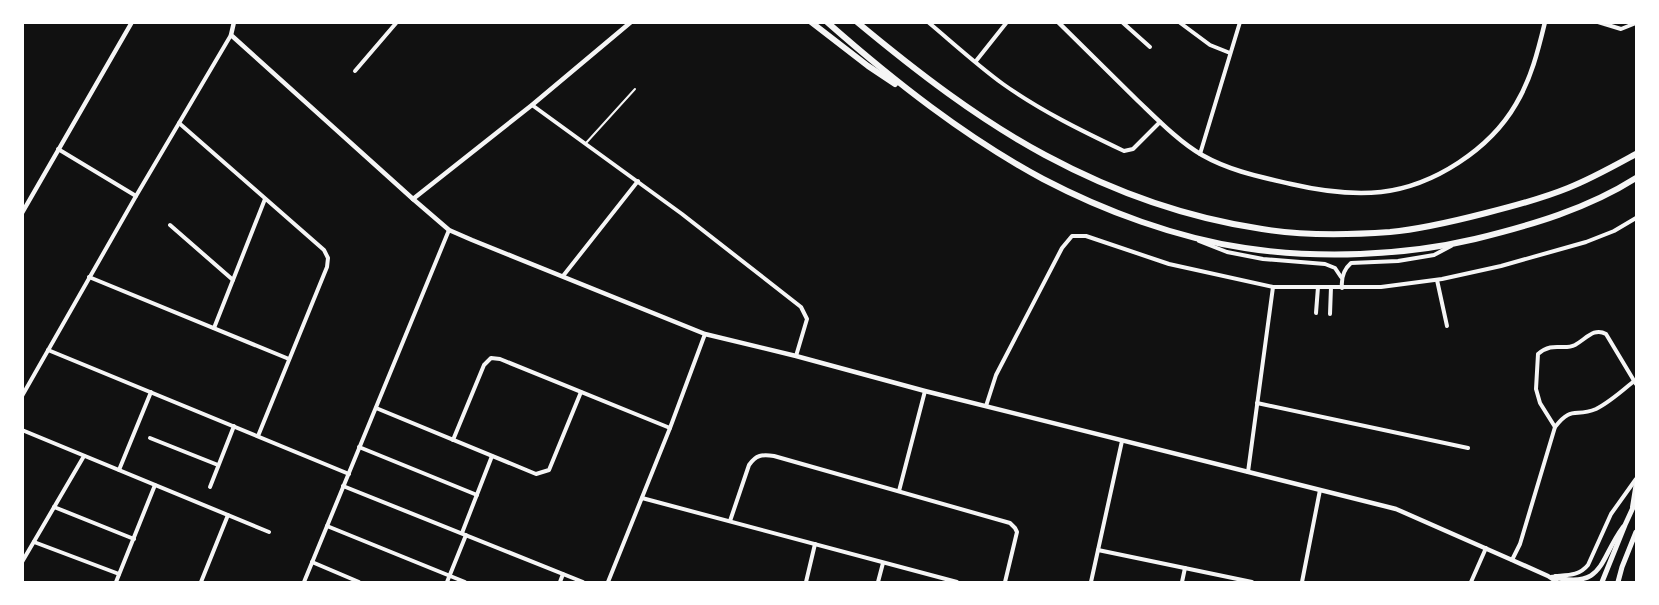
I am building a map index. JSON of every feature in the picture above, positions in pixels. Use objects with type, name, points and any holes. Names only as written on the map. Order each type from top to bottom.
[{"type":"highway","points":[[811,22],[868,66],[989,147],[1043,179],[1100,205],[1181,234],[1244,248],[1290,253],[1338,254],[1408,250],[1455,243],[1531,225],[1570,211],[1636,182]]},
{"type":"highway","points":[[827,22],[929,106]]},
{"type":"highway","points":[[857,22],[923,75],[990,121],[1044,154],[1080,173],[1139,197],[1199,216],[1263,230],[1327,234],[1392,232],[1457,220],[1522,204],[1568,188],[1609,168],[1636,152]]},
{"type":"highway","points":[[1612,193],[1636,178]]},
{"type":"main road","points":[[1602,582],[1624,525],[1636,501]]},
{"type":"main road","points":[[1618,582],[1636,532]]},
{"type":"street","points":[[22,213],[132,22]]},
{"type":"street","points":[[22,396],[89,277],[231,35],[234,22]]},
{"type":"street","points":[[355,71],[397,22]]},
{"type":"street","points":[[413,199],[532,105],[631,22]]},
{"type":"street","points":[[928,22],[1002,83],[1034,104],[1124,151],[1133,149],[1160,122]]},
{"type":"street","points":[[976,61],[1007,22]]},
{"type":"street","points":[[1122,22],[1150,47]]},
{"type":"street","points":[[1179,22],[1210,45],[1230,53]]},
{"type":"street","points":[[1200,154],[1240,22]]},
{"type":"street","points":[[1058,23],[1160,122],[1200,154],[1219,164],[1249,175],[1332,192],[1383,192],[1416,183],[1436,175],[1475,152],[1504,122],[1517,103],[1536,61],[1545,22]]},
{"type":"street","points":[[1598,22],[1621,29],[1636,23]]},
{"type":"street","points":[[231,35],[449,230],[705,334],[1396,509],[1548,576],[1557,582]]},
{"type":"street","points":[[532,105],[638,181],[801,307],[807,318],[796,356]]},
{"type":"street","points":[[179,123],[324,250],[328,258],[327,267],[258,436]]},
{"type":"street","points":[[58,149],[136,196]]},
{"type":"street","points":[[563,276],[638,181]]},
{"type":"street","points":[[214,328],[265,199]]},
{"type":"street","points":[[986,406],[996,375],[1062,248],[1072,236],[1086,236],[1169,264],[1274,287],[1381,287],[1438,280],[1501,266],[1586,242],[1614,231],[1636,218]]},
{"type":"street","points":[[170,225],[233,280]]},
{"type":"street","points":[[304,582],[449,230]]},
{"type":"street","points":[[1181,234],[1227,252],[1264,259],[1325,264],[1335,268],[1341,277],[1342,288]]},
{"type":"street","points":[[1341,277],[1346,267],[1351,263],[1398,261],[1434,255],[1455,243]]},
{"type":"street","points":[[89,277],[289,359]]},
{"type":"street","points":[[1438,280],[1447,326]]},
{"type":"street","points":[[1248,472],[1274,287]]},
{"type":"street","points":[[1316,314],[1318,287]]},
{"type":"street","points":[[1330,287],[1330,314]]},
{"type":"street","points":[[1512,560],[1520,544],[1556,427],[1564,415],[1574,412],[1586,413],[1598,408],[1635,383],[1606,334],[1601,331],[1596,331],[1573,346],[1552,347],[1544,349],[1538,354],[1536,389],[1540,403],[1556,427]]},
{"type":"street","points":[[608,582],[670,428],[705,334]]},
{"type":"street","points":[[48,350],[348,474]]},
{"type":"street","points":[[453,440],[484,365],[491,358],[500,359],[670,428]]},
{"type":"street","points":[[899,491],[925,391]]},
{"type":"street","points":[[119,470],[151,392]]},
{"type":"street","points":[[376,408],[536,474],[548,470],[581,392]]},
{"type":"street","points":[[1257,403],[1468,448]]},
{"type":"street","points":[[210,486],[234,426]]},
{"type":"street","points":[[22,430],[269,532]]},
{"type":"street","points":[[150,438],[218,465]]},
{"type":"street","points":[[1091,582],[1122,441]]},
{"type":"street","points":[[360,447],[477,495]]},
{"type":"street","points":[[730,521],[749,465],[754,458],[763,454],[1010,523],[1017,532],[1005,582]]},
{"type":"street","points":[[22,562],[84,456]]},
{"type":"street","points":[[447,582],[492,456]]},
{"type":"street","points":[[1548,576],[1572,575],[1582,572],[1588,566],[1611,514],[1636,479]]},
{"type":"street","points":[[1631,510],[1636,479]]},
{"type":"street","points":[[116,582],[156,485]]},
{"type":"street","points":[[343,486],[582,582]]},
{"type":"street","points":[[1302,582],[1320,490]]},
{"type":"street","points":[[642,498],[957,582]]},
{"type":"street","points":[[54,507],[134,538]]},
{"type":"street","points":[[201,582],[228,515]]},
{"type":"street","points":[[1548,576],[1573,581],[1581,580],[1594,574],[1606,558],[1624,525]]},
{"type":"street","points":[[327,526],[465,582]]},
{"type":"street","points":[[34,542],[119,574]]},
{"type":"street","points":[[806,582],[815,544]]},
{"type":"street","points":[[1471,582],[1486,548]]},
{"type":"street","points":[[1098,550],[1252,582]]},
{"type":"street","points":[[312,562],[359,582]]},
{"type":"street","points":[[878,582],[883,562]]},
{"type":"street","points":[[1182,582],[1185,568]]},
{"type":"street","points":[[560,582],[563,574]]},
{"type":"lane","points":[[586,144],[635,89]]}]
